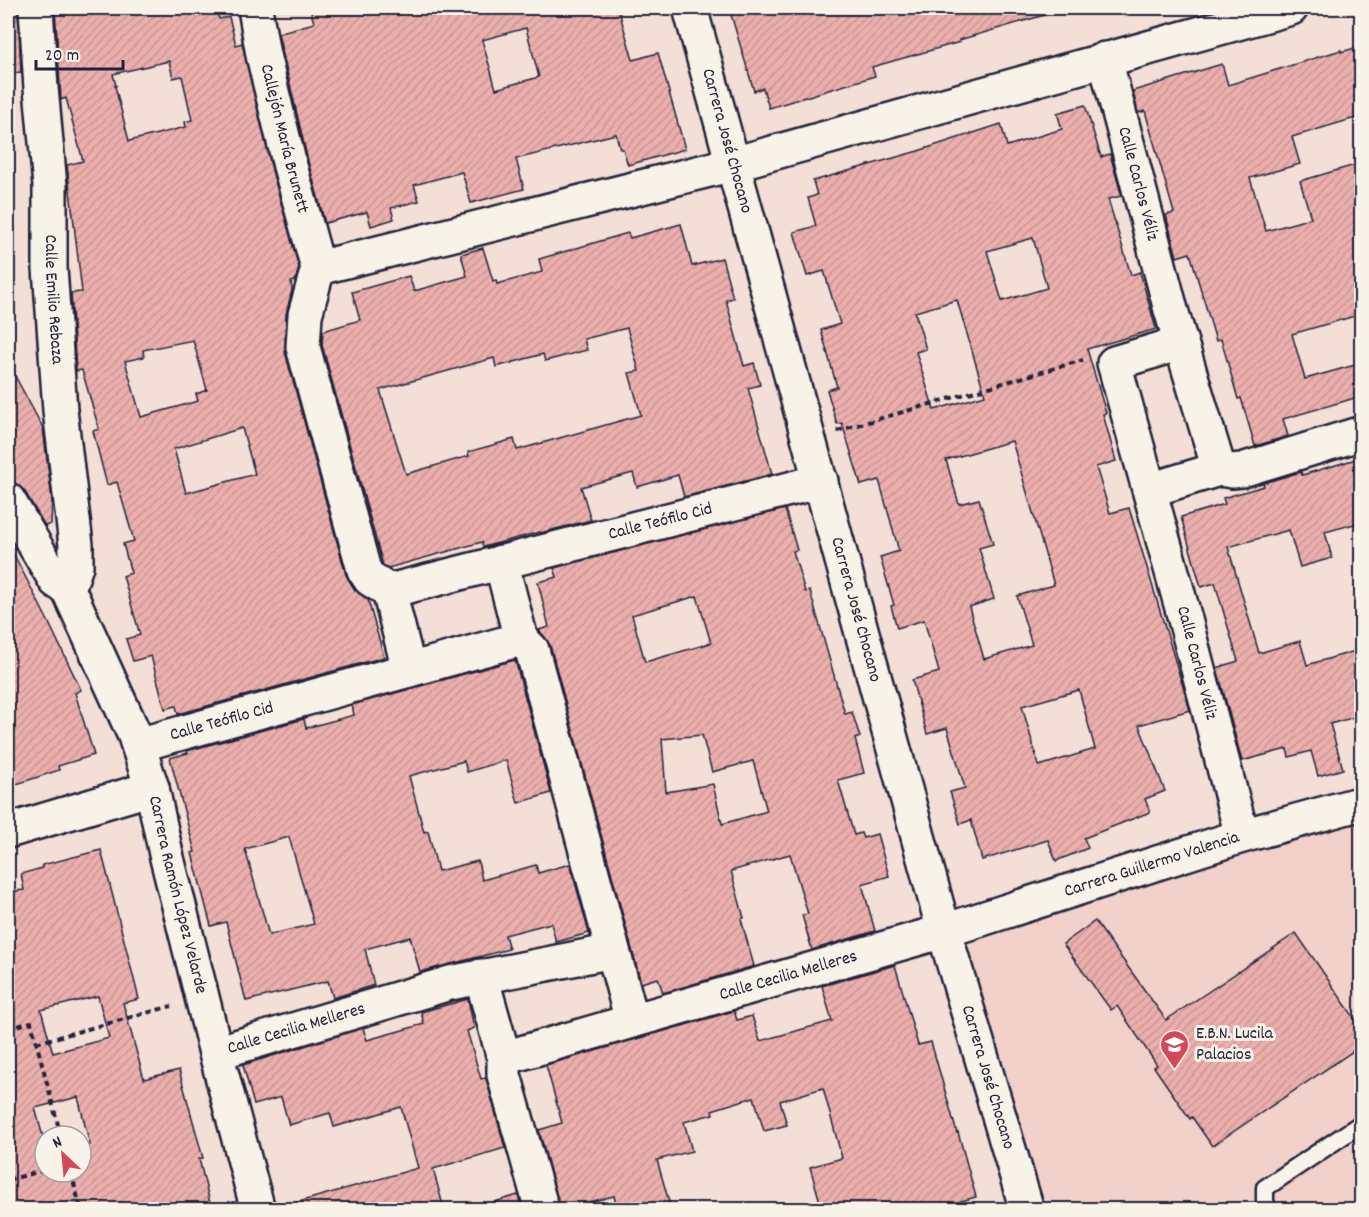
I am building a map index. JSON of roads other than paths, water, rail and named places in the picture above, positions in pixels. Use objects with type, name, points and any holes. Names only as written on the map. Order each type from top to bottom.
[{"type":"street","name":"Calle Emilio Rebaza","points":[[36,8],[50,186],[50,268],[59,398],[76,545],[76,566],[68,589]]},
{"type":"street","name":"Carrera José Chocano","points":[[690,8],[944,931],[1027,1209]]},
{"type":"street","points":[[409,670],[389,591],[370,579],[364,570],[303,347],[302,332],[305,315],[318,268],[733,164],[1291,8]]},
{"type":"street","name":"Callejón María Brunett","points":[[262,9],[266,66],[318,268]]},
{"type":"street","name":"Calle Carlos Véliz","points":[[1105,59],[1180,344],[1219,469]]},
{"type":"street","name":"Calle Carlos Véliz","points":[[1180,344],[1114,363],[1242,836]]},
{"type":"street","points":[[1150,490],[1219,469],[1242,470],[1362,433]]},
{"type":"street","name":"Calle Teófilo Cid","points":[[389,591],[821,481]]},
{"type":"street","name":"Carrera Ramón López Velarde","points":[[8,500],[56,581],[68,589],[135,736],[152,788],[202,998],[258,1209]]},
{"type":"street","points":[[501,562],[521,639],[532,650],[632,1021]]},
{"type":"street","name":"Calle Teófilo Cid","points":[[138,745],[521,639]]},
{"type":"street","points":[[8,831],[152,788]]},
{"type":"street","name":"Carrera Guillermo Valencia","points":[[944,931],[1242,836],[1362,802]]},
{"type":"street","name":"Calle Cecilia Melleres","points":[[504,1058],[944,931]]},
{"type":"street","name":"Calle Cecilia Melleres","points":[[216,1053],[450,983],[613,951]]},
{"type":"street","points":[[481,976],[504,1058],[504,1075],[542,1209]]},
{"type":"lane","points":[[1268,1209],[1265,1201],[1265,1188],[1362,1123]]},
{"type":"place","name":"E.B.N. Lucila Palacios","points":[[1175,1070]]}]
